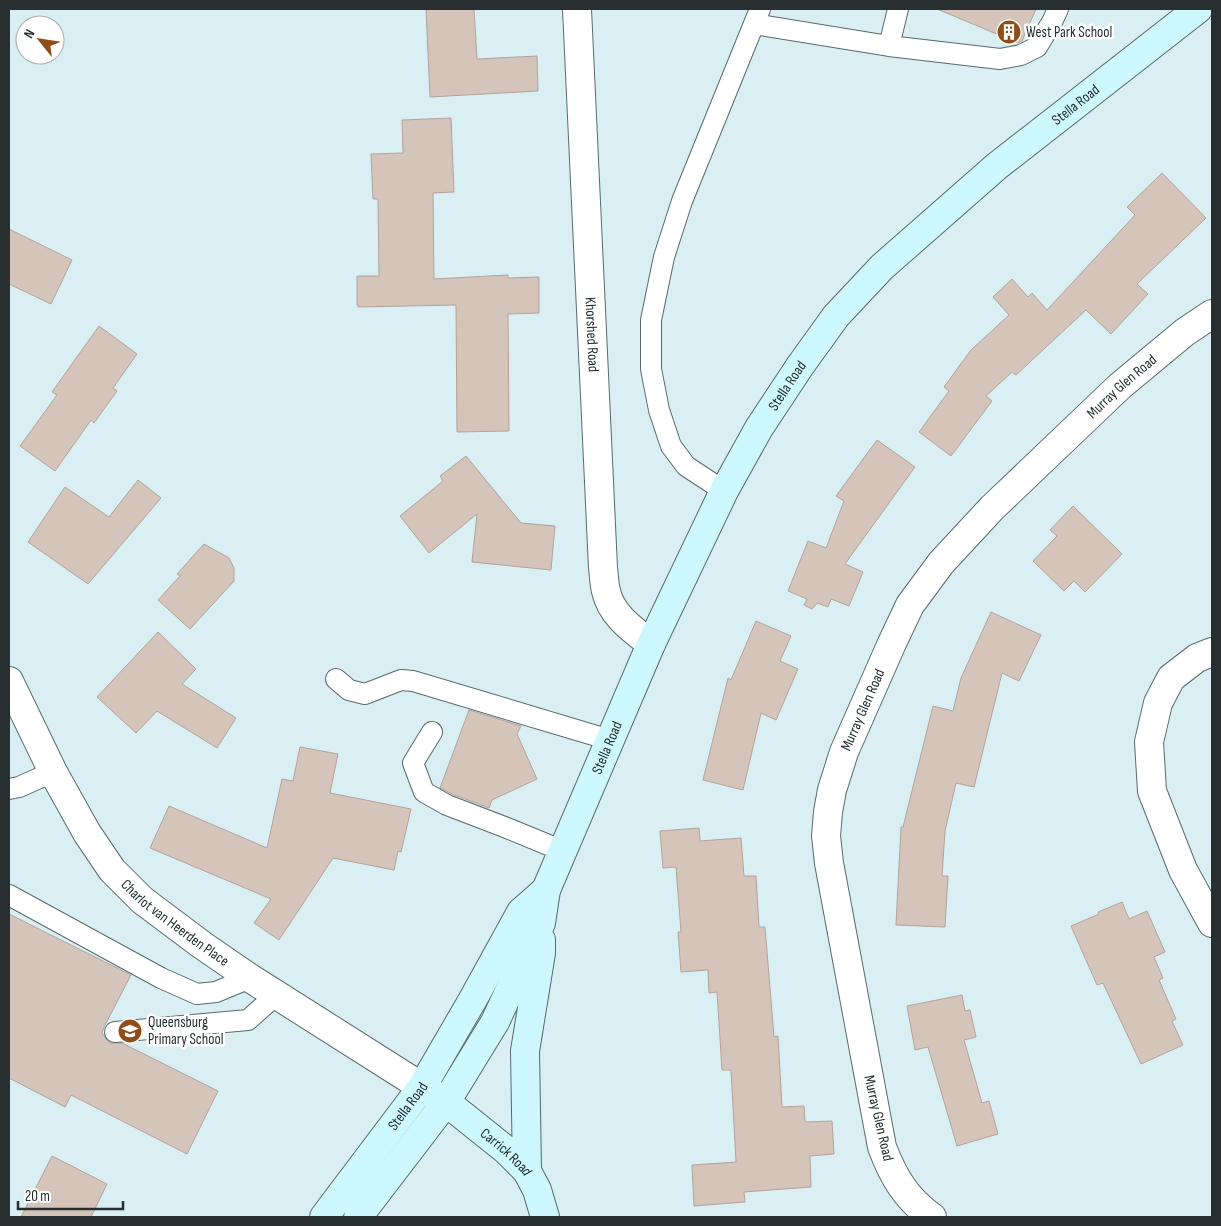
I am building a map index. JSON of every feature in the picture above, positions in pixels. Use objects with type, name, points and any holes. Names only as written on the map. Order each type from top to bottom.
[{"type":"main road","name":"Stella Road","points":[[358,1217],[446,1102],[495,1022],[541,923],[546,890],[651,644],[724,491],[759,428],[800,366],[836,316],[882,267],[997,166],[1198,9]]},
{"type":"main road","name":"Stella Road","points":[[324,1217],[422,1087],[521,912],[546,890]]},
{"type":"main road","points":[[527,1171],[525,1051],[541,953],[541,923]]},
{"type":"main road","name":"Carrick Road","points":[[422,1087],[446,1102],[506,1150],[527,1171],[537,1190],[545,1217]]},
{"type":"street","name":"Khorshed Road","points":[[577,9],[603,568],[606,593],[615,612],[628,626],[651,644]]},
{"type":"street","name":"Murray Glen Road","points":[[932,1217],[908,1195],[896,1179],[882,1147],[829,863],[826,836],[832,790],[844,752],[892,643],[910,606],[941,562],[992,508],[1120,386],[1185,332],[1212,314]]},
{"type":"street","points":[[1212,652],[1197,658],[1171,678],[1158,703],[1149,742],[1152,791],[1183,870],[1212,923]]},
{"type":"street","name":"Charlot van Heerden Place","points":[[9,681],[53,772],[88,833],[112,870],[142,900],[250,978],[422,1087]]},
{"type":"lane","points":[[889,46],[898,9]]},
{"type":"lane","points":[[724,491],[686,466],[671,446],[659,410],[651,369],[651,320],[664,257],[682,202],[757,16],[889,46],[1000,59],[1021,56],[1037,47],[1058,9]]},
{"type":"lane","points":[[336,679],[349,690],[365,694],[401,680],[413,681],[610,740]]},
{"type":"lane","points":[[432,732],[413,763],[424,792],[448,805],[563,851]]},
{"type":"lane","points":[[9,789],[19,787],[53,772]]},
{"type":"lane","points":[[9,895],[161,978],[197,994],[216,992],[250,978]]},
{"type":"lane","points":[[115,1032],[248,1020],[276,995]]},
{"type":"building","points":[[426,9],[474,9],[477,59],[537,56],[538,91],[430,97]]},
{"type":"building","name":"West Park School","points":[[937,9],[1036,9],[1022,41],[1018,43]]},
{"type":"building","points":[[451,118],[454,192],[433,193],[434,279],[508,275],[508,278],[539,277],[539,313],[508,314],[509,431],[457,432],[456,305],[358,307],[357,305],[357,276],[379,276],[378,199],[373,199],[371,154],[403,153],[402,120]]},
{"type":"building","points":[[1162,173],[1206,218],[1137,284],[1148,294],[1111,334],[1086,310],[1016,375],[1012,372],[986,396],[992,401],[951,456],[919,432],[949,391],[944,387],[971,350],[1009,315],[993,297],[1012,279],[1028,297],[1032,293],[1047,310],[1135,215],[1127,207]]},
{"type":"building","points":[[9,229],[72,260],[51,304],[9,284]]},
{"type":"building","points":[[99,326],[137,354],[113,388],[117,391],[94,423],[91,420],[55,471],[20,446],[57,395],[52,392]]},
{"type":"building","points":[[877,440],[915,467],[845,564],[863,572],[849,606],[831,599],[828,607],[817,603],[812,609],[804,605],[807,599],[788,591],[808,541],[826,548],[844,501],[836,496]]},
{"type":"building","points":[[466,456],[521,523],[555,526],[551,570],[472,562],[477,514],[429,553],[400,516],[443,481],[440,476]]},
{"type":"building","points":[[138,480],[161,498],[88,584],[28,542],[65,487],[109,517]]},
{"type":"building","points":[[1073,506],[1122,554],[1085,592],[1074,581],[1064,591],[1033,561],[1057,536],[1050,530]]},
{"type":"building","points":[[204,544],[229,558],[234,568],[234,581],[190,629],[158,600],[180,576],[177,574]]},
{"type":"building","points":[[991,612],[1041,635],[1019,681],[1002,673],[974,787],[956,783],[945,831],[942,876],[948,876],[945,927],[896,925],[901,827],[903,827],[933,706],[953,711],[961,678]]},
{"type":"building","points":[[756,621],[791,636],[780,661],[798,669],[776,720],[761,713],[743,790],[703,780],[728,678],[731,680]]},
{"type":"building","points":[[158,632],[196,669],[182,684],[236,718],[217,748],[157,711],[136,733],[97,697]]},
{"type":"building","points":[[469,710],[521,726],[517,734],[537,779],[492,800],[489,808],[440,788]]},
{"type":"building","points":[[300,747],[338,754],[330,793],[411,809],[401,852],[398,851],[394,870],[333,858],[279,940],[254,923],[271,899],[150,848],[169,806],[267,848],[282,779],[293,781]]},
{"type":"building","points":[[699,828],[700,841],[741,838],[744,876],[756,876],[759,927],[765,927],[774,1037],[778,1036],[782,1107],[804,1106],[805,1122],[832,1121],[834,1154],[810,1156],[811,1187],[744,1192],[745,1202],[694,1206],[692,1165],[736,1162],[731,1070],[722,1070],[717,992],[709,993],[708,970],[681,972],[678,932],[681,932],[676,867],[663,868],[660,831]]},
{"type":"building","points":[[1122,902],[1129,919],[1147,911],[1165,952],[1154,957],[1163,978],[1159,980],[1176,1019],[1172,1021],[1183,1045],[1141,1064],[1103,983],[1097,985],[1071,926]]},
{"type":"building","points":[[9,914],[131,975],[102,1033],[110,1043],[122,1043],[218,1091],[187,1154],[71,1095],[65,1107],[9,1078]]},
{"type":"building","points":[[962,995],[965,1011],[970,1010],[976,1037],[964,1040],[982,1103],[989,1101],[998,1134],[957,1146],[928,1047],[915,1050],[907,1006]]},
{"type":"building","points":[[52,1156],[107,1184],[91,1217],[21,1217]]},
{"type":"place","name":"West Park School","points":[[1009,32]]},
{"type":"place","name":"Queensburg Primary School","points":[[130,1031]]}]
